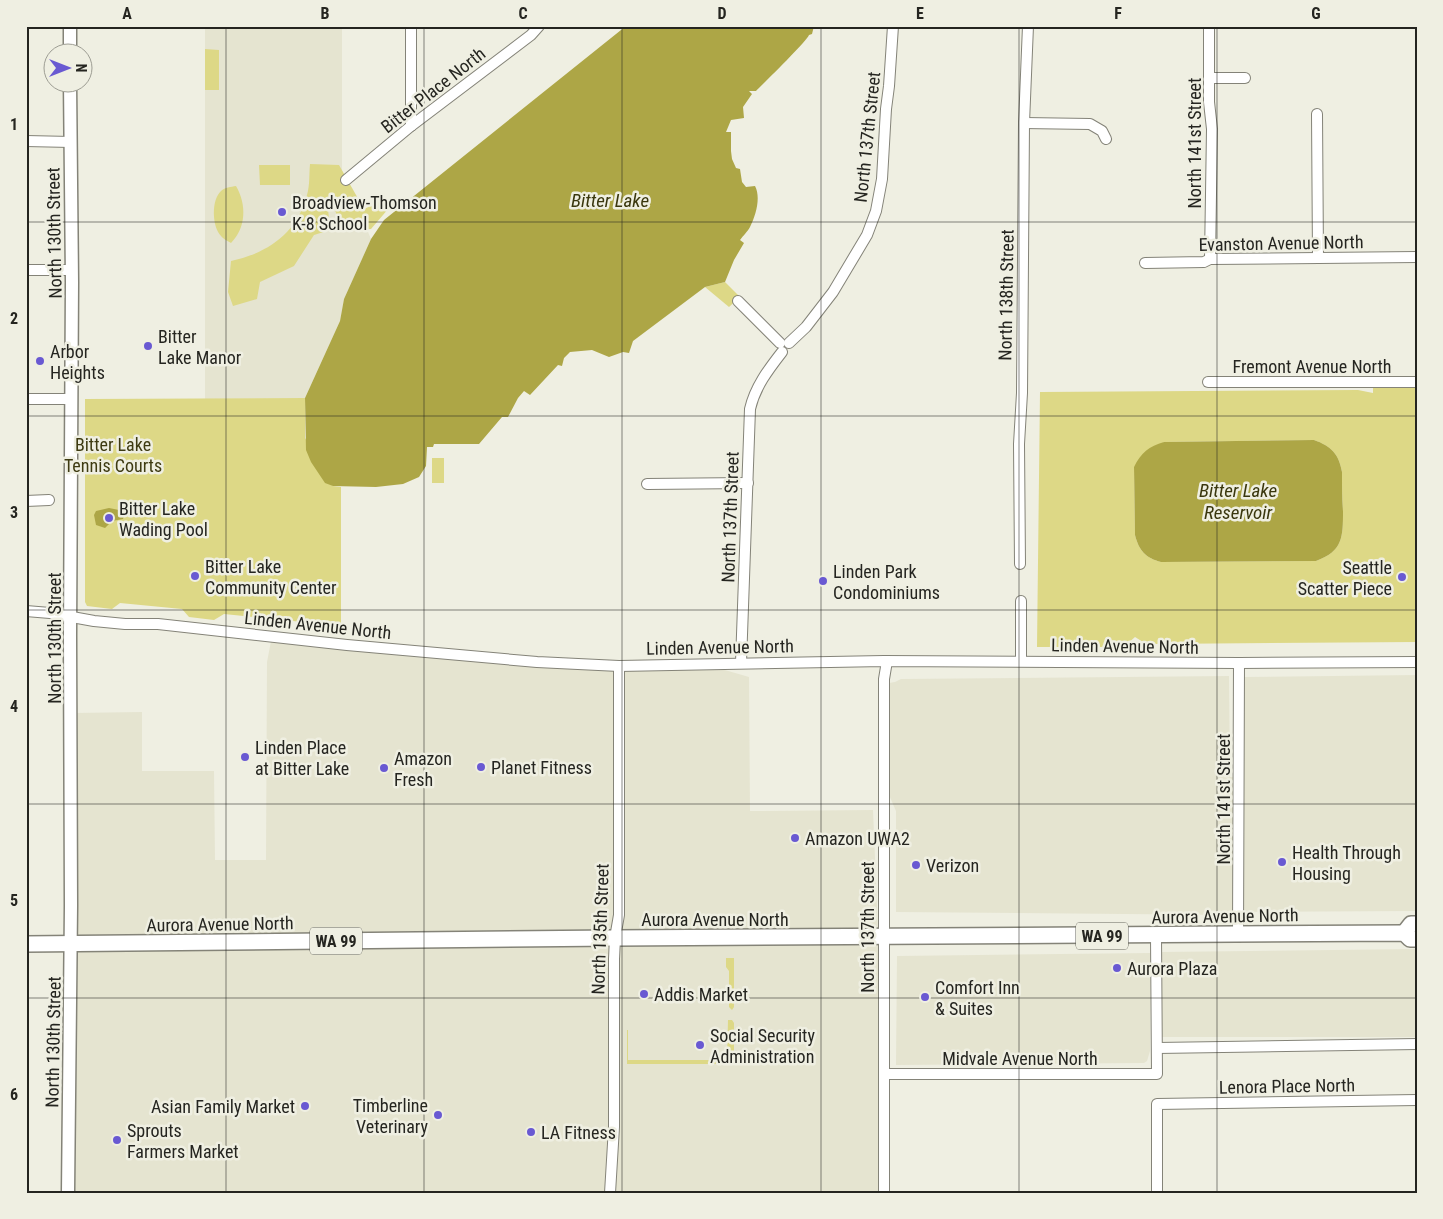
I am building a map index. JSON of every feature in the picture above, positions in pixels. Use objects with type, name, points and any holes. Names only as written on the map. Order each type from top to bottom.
[{"type":"highway","name":"Aurora Avenue North","points":[[26,944],[614,938],[1156,936],[1413,932]]},
{"type":"main road","points":[[70,26],[70,42]]},
{"type":"main road","name":"North 130th Street","points":[[68,1193],[71,944],[72,270],[70,92]]},
{"type":"street","points":[[411,26],[411,126]]},
{"type":"street","name":"Bitter Place North","points":[[346,180],[411,126],[531,35],[539,26]]},
{"type":"street","name":"North 137th Street","points":[[741,663],[750,416],[753,397],[784,346],[806,327],[832,292],[867,235],[876,211],[884,163],[886,109],[893,26]]},
{"type":"street","name":"North 138th Street","points":[[1020,564],[1019,522],[1021,495],[1019,468],[1022,402],[1024,123],[1028,26]]},
{"type":"street","name":"North 141st Street","points":[[1209,26],[1209,78],[1212,129],[1210,259]]},
{"type":"street","points":[[1209,78],[1245,78]]},
{"type":"street","points":[[1317,114],[1318,258]]},
{"type":"street","points":[[1024,123],[1090,124],[1102,130],[1106,139]]},
{"type":"street","points":[[26,142],[71,142]]},
{"type":"street","name":"Evanston Avenue North","points":[[1145,263],[1204,262],[1210,259],[1417,257]]},
{"type":"street","points":[[26,270],[72,270]]},
{"type":"street","points":[[738,301],[784,346]]},
{"type":"street","name":"Fremont Avenue North","points":[[1208,382],[1417,382]]},
{"type":"street","points":[[26,399],[72,399]]},
{"type":"street","points":[[647,484],[748,483]]},
{"type":"street","points":[[26,501],[49,500]]},
{"type":"street","points":[[1021,601],[1021,661]]},
{"type":"street","name":"Linden Avenue North","points":[[26,610],[117,623],[158,624],[341,644],[537,662],[620,666],[886,661],[1417,662]]},
{"type":"street","name":"North 137th Street","points":[[884,1193],[884,678],[886,661]]},
{"type":"street","name":"North 141st Street","points":[[1238,935],[1239,663]]},
{"type":"street","name":"North 135th Street","points":[[610,1193],[614,1127],[614,938],[619,916],[620,666]]},
{"type":"street","points":[[1156,936],[1157,1048],[1417,1044]]},
{"type":"street","name":"Midvale Avenue North","points":[[884,1074],[1157,1074],[1157,1048]]},
{"type":"street","name":"Lenora Place North","points":[[1157,1193],[1157,1104],[1417,1100]]},
{"type":"shaded area","name":"Broadview-Thomson K-8 School","points":[[205,26],[342,26],[342,171],[371,239],[344,299],[340,321],[305,398],[205,399]]},
{"type":"shaded area","points":[[272,636],[537,662],[704,664],[749,677],[750,811],[873,810],[884,1074],[884,1193],[68,1193],[73,713],[142,712],[142,771],[214,771],[215,860],[266,860],[267,662]]},
{"type":"shaded area","points":[[1417,675],[1417,911],[1242,912],[1243,677]]},
{"type":"shaded area","points":[[1229,676],[1230,777],[1235,777],[1234,915],[896,912],[896,811],[889,795],[889,683],[901,679]]},
{"type":"shaded area","points":[[1417,949],[1417,1037],[1161,1037],[1162,952]]},
{"type":"shaded area","points":[[1150,953],[1150,1051],[1147,1061],[1144,1063],[896,1065],[897,956]]},
{"type":"green space","points":[[205,49],[219,50],[219,90],[205,90]]},
{"type":"green space","points":[[310,164],[339,165],[364,209],[384,200],[389,208],[371,229],[343,231],[331,200],[327,198],[330,230],[314,235],[294,266],[260,282],[257,299],[233,306],[228,292],[231,261],[269,247],[288,230],[296,220],[307,195]]},
{"type":"green space","points":[[259,165],[290,165],[290,185],[260,185]]},
{"type":"green space","points":[[236,186],[242,201],[243,216],[240,230],[231,243],[218,232],[214,220],[214,207],[221,191]]},
{"type":"green space","points":[[725,282],[740,297],[729,307],[705,287]]},
{"type":"green space","points":[[1373,388],[1417,388],[1417,642],[1155,644],[1143,642],[1135,637],[1122,647],[1037,647],[1040,392],[1358,390],[1373,393]],"holes":[[[1314,440],[1330,448],[1339,460],[1342,472],[1342,536],[1332,553],[1316,561],[1161,562],[1147,556],[1141,550],[1135,535],[1134,467],[1164,442]]]},
{"type":"green space","name":"Bitter Lake Tennis Courts","points":[[305,398],[305,438],[333,486],[341,487],[341,626],[224,614],[214,620],[189,617],[182,609],[120,603],[112,609],[87,606],[85,602],[85,399]]},
{"type":"green space","points":[[432,458],[444,458],[444,483],[432,483]]},
{"type":"green space","points":[[726,958],[734,958],[734,1007],[732,1010],[729,1007],[729,971],[726,967]]},
{"type":"green space","points":[[728,1020],[732,1020],[734,1023],[734,1064],[627,1064],[627,1030],[628,1060],[727,1060]]},
{"type":"water","name":"Bitter Lake","points":[[626,26],[814,26],[812,34],[756,91],[749,91],[752,94],[743,107],[744,118],[731,120],[726,132],[731,132],[732,159],[736,168],[740,169],[742,182],[746,187],[755,186],[758,201],[752,222],[740,240],[744,243],[734,260],[725,282],[705,287],[633,341],[629,353],[623,352],[609,357],[592,350],[570,352],[564,358],[562,366],[558,365],[530,395],[524,391],[508,417],[502,417],[479,444],[434,444],[433,447],[427,447],[426,466],[419,477],[403,484],[376,487],[333,486],[325,483],[311,462],[306,450],[305,398],[340,321],[344,299],[371,239],[384,220]]},
{"type":"water","name":"Bitter Lake Reservoir","points":[[1314,440],[1330,448],[1339,460],[1342,472],[1342,536],[1332,553],[1316,561],[1161,562],[1147,556],[1141,550],[1135,535],[1134,467],[1150,448],[1164,442]]},
{"type":"water","name":"Bitter Lake Wading Pool","points":[[109,508],[124,511],[123,519],[112,521],[105,528],[96,525],[94,515],[96,511]]},
{"type":"place","name":"Broadview-Thomson K-8 School","points":[[282,212]]},
{"type":"place","name":"Bitter Lake Manor","points":[[148,346]]},
{"type":"place","name":"Arbor Heights","points":[[40,361]]},
{"type":"place","name":"Bitter Lake Wading Pool","points":[[109,518]]},
{"type":"place","name":"Bitter Lake Community Center","points":[[195,576]]},
{"type":"place","name":"Seattle Scatter Piece","points":[[1402,577]]},
{"type":"place","name":"Linden Park Condominiums","points":[[823,581]]},
{"type":"place","name":"Linden Place at Bitter Lake","points":[[245,757]]},
{"type":"place","name":"Planet Fitness","points":[[481,767]]},
{"type":"place","name":"Amazon Fresh","points":[[384,768]]},
{"type":"place","name":"Amazon UWA2","points":[[795,838]]},
{"type":"place","name":"Health Through Housing","points":[[1282,862]]},
{"type":"place","name":"Verizon","points":[[916,865]]},
{"type":"place","name":"Aurora Plaza","points":[[1117,968]]},
{"type":"place","name":"Addis Market","points":[[644,994]]},
{"type":"place","name":"Comfort Inn & Suites","points":[[925,997]]},
{"type":"place","name":"Social Security Administration","points":[[700,1045]]},
{"type":"place","name":"Asian Family Market","points":[[305,1106]]},
{"type":"place","name":"Timberline Veterinary","points":[[438,1115]]},
{"type":"place","name":"LA Fitness","points":[[531,1132]]},
{"type":"place","name":"Sprouts Farmers Market","points":[[117,1140]]}]
